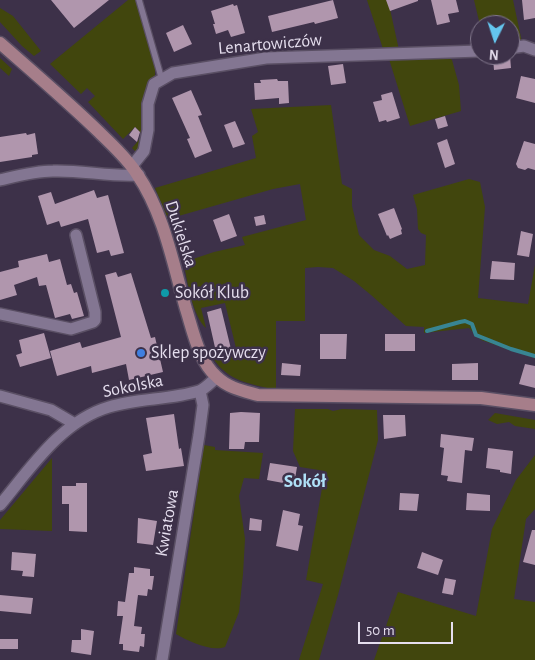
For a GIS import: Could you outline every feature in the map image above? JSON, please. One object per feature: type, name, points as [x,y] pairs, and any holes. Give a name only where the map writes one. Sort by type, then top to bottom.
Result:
[{"type":"main road","name":"Dukielska","points":[[0,43],[72,106],[135,171],[152,200],[164,233],[194,334],[206,364],[217,377],[234,388],[258,395],[481,398],[535,405]]},
{"type":"street","points":[[520,47],[535,50]]},
{"type":"street","name":"Lenartowiczów","points":[[162,80],[173,73],[266,58],[470,51]]},
{"type":"street","points":[[0,180],[26,174],[54,171],[119,176],[135,171],[144,151],[148,130],[148,104],[154,84],[162,80]]},
{"type":"street","points":[[0,314],[71,329],[93,322],[95,312],[76,235]]},
{"type":"street","name":"Sokolska","points":[[0,505],[53,443],[75,424],[93,413],[109,407],[200,391],[217,377]]},
{"type":"street","name":"Kwiatowa","points":[[162,660],[199,435],[203,405],[200,391]]},
{"type":"street","points":[[0,396],[52,410],[75,424]]},
{"type":"lane","points":[[138,0],[162,80]]},
{"type":"green space","points":[[128,0],[136,0],[155,67],[155,76],[147,105],[145,143],[143,150],[138,154],[132,148],[143,135],[135,127],[123,139],[88,102],[95,96],[87,88],[81,94],[50,64]]},
{"type":"green space","points":[[367,0],[388,0],[399,50],[384,52]]},
{"type":"green space","points":[[474,0],[513,0],[516,15],[478,15]]},
{"type":"green space","points":[[0,8],[13,16],[41,51],[34,56],[22,46],[0,22]]},
{"type":"green space","points":[[0,58],[12,69],[9,76],[0,68]]},
{"type":"green space","points":[[449,58],[452,60],[459,85],[461,111],[410,126],[389,59]]},
{"type":"green space","points":[[331,105],[342,184],[352,189],[352,206],[359,235],[374,250],[390,256],[407,269],[425,265],[426,235],[418,229],[417,209],[413,195],[469,179],[480,182],[485,207],[478,298],[528,304],[535,265],[535,358],[481,340],[469,328],[424,333],[424,327],[406,326],[354,281],[333,268],[318,267],[305,268],[305,321],[276,321],[276,390],[232,377],[219,366],[213,358],[237,352],[225,303],[201,308],[206,328],[201,323],[194,307],[184,264],[187,261],[214,252],[245,245],[242,237],[306,220],[300,184],[273,189],[168,219],[155,188],[256,158],[252,136],[258,132],[251,109]]},
{"type":"green space","points":[[295,409],[328,409],[333,411],[342,409],[377,410],[378,440],[338,595],[319,660],[299,660],[323,584],[306,580],[325,471],[300,467],[293,451]]},
{"type":"green space","points":[[495,413],[535,420],[535,429],[515,426],[509,422],[497,424],[488,420]]},
{"type":"green space","points":[[204,445],[215,447],[215,450],[263,453],[259,479],[244,478],[239,496],[245,539],[239,612],[225,647],[219,648],[200,645],[176,634]]},
{"type":"green space","points":[[535,455],[535,509],[526,519],[514,599],[535,602],[535,660],[374,660],[398,592],[476,616],[492,529],[516,480]]},
{"type":"green space","points":[[52,458],[52,531],[0,529],[0,520]]},
{"type":"building","points":[[51,0],[109,0],[74,28]]},
{"type":"building","points":[[333,0],[338,18],[272,32],[268,16]]},
{"type":"building","points":[[386,0],[418,0],[418,1],[390,11]]},
{"type":"building","points":[[431,0],[456,0],[459,12],[448,14],[450,22],[437,25]]},
{"type":"building","points":[[522,0],[535,0],[535,18],[524,20]]},
{"type":"building","points":[[233,4],[234,6],[237,5],[245,33],[231,37],[228,30],[216,34],[211,11]]},
{"type":"building","points":[[183,25],[192,44],[174,52],[166,33]]},
{"type":"building","points":[[343,64],[346,83],[331,85],[328,66]]},
{"type":"building","points":[[494,65],[511,65],[511,68],[494,70]]},
{"type":"building","points":[[521,76],[535,79],[535,103],[516,98]]},
{"type":"building","points":[[277,79],[278,81],[288,81],[289,103],[279,104],[279,98],[255,100],[254,83],[261,83],[260,80]]},
{"type":"building","points":[[191,90],[202,115],[198,116],[212,151],[195,158],[187,139],[190,138],[172,98]]},
{"type":"building","points":[[392,92],[400,118],[379,122],[373,102],[382,100],[381,95]]},
{"type":"building","points":[[445,116],[448,126],[438,129],[435,119]]},
{"type":"building","points":[[235,121],[245,144],[233,148],[224,125]]},
{"type":"building","points":[[135,127],[140,132],[137,142],[129,135]]},
{"type":"building","points":[[26,133],[27,135],[35,133],[38,154],[32,155],[32,157],[0,162],[0,137]]},
{"type":"building","points":[[447,139],[455,164],[445,168],[437,143]]},
{"type":"building","points":[[524,141],[535,144],[535,170],[518,168],[516,164]]},
{"type":"building","points":[[94,190],[97,198],[108,195],[124,253],[111,256],[109,250],[97,253],[88,219],[61,227],[59,221],[47,225],[38,196],[51,192],[55,204]]},
{"type":"building","points":[[394,208],[402,234],[390,239],[378,214]]},
{"type":"building","points":[[229,214],[237,236],[221,242],[213,220]]},
{"type":"building","points":[[264,215],[266,224],[256,226],[254,217]]},
{"type":"building","points":[[521,231],[533,234],[529,257],[517,255]]},
{"type":"building","points":[[47,254],[49,262],[60,259],[67,285],[71,284],[74,293],[77,292],[84,316],[72,319],[70,314],[55,318],[46,285],[39,286],[37,277],[14,285],[17,295],[0,300],[0,272],[19,267],[18,261]]},
{"type":"building","points":[[492,261],[515,263],[514,280],[490,279]]},
{"type":"building","points":[[116,272],[118,277],[131,273],[151,338],[155,337],[163,372],[129,380],[126,364],[92,373],[91,366],[57,376],[50,351],[80,342],[82,348],[121,337],[105,275]]},
{"type":"building","points":[[221,308],[231,349],[216,352],[207,312]]},
{"type":"building","points":[[44,333],[51,358],[20,367],[16,355],[22,353],[19,340]]},
{"type":"building","points":[[320,334],[347,334],[346,359],[320,359]]},
{"type":"building","points":[[385,334],[415,334],[415,351],[385,351]]},
{"type":"building","points":[[282,363],[301,365],[300,376],[281,375]]},
{"type":"building","points":[[478,363],[478,380],[452,380],[452,364]]},
{"type":"building","points":[[525,364],[535,366],[535,388],[519,384]]},
{"type":"building","points":[[230,413],[260,413],[259,442],[245,442],[244,449],[229,449]]},
{"type":"building","points":[[174,414],[179,449],[181,448],[184,466],[146,471],[143,455],[152,453],[146,418]]},
{"type":"building","points":[[383,415],[405,415],[406,436],[384,439]]},
{"type":"building","points":[[441,434],[474,438],[472,451],[465,450],[462,483],[447,481],[448,476],[441,475],[444,448],[440,447]]},
{"type":"building","points":[[488,448],[513,451],[511,474],[486,468]]},
{"type":"building","points":[[270,463],[297,467],[294,485],[267,480]]},
{"type":"building","points":[[76,483],[87,483],[87,532],[69,531],[69,504],[62,504],[62,486],[76,486]]},
{"type":"building","points":[[400,493],[419,494],[417,511],[399,510]]},
{"type":"building","points":[[467,493],[490,495],[490,511],[466,510]]},
{"type":"building","points":[[283,510],[300,514],[298,525],[303,526],[298,551],[276,546]]},
{"type":"building","points":[[138,518],[157,521],[153,545],[137,543]]},
{"type":"building","points":[[250,518],[262,520],[261,531],[249,530]]},
{"type":"building","points":[[532,530],[535,530],[535,565],[523,562]]},
{"type":"building","points":[[12,552],[36,554],[34,577],[22,576],[23,571],[11,570]]},
{"type":"building","points":[[422,552],[443,560],[438,575],[417,568]]},
{"type":"building","points":[[134,567],[150,569],[150,576],[154,576],[152,590],[148,589],[147,596],[138,595],[134,626],[142,627],[141,634],[145,634],[144,647],[140,646],[139,652],[123,650],[123,644],[119,644],[123,616],[117,616],[118,601],[125,602],[129,573],[134,573]]},
{"type":"building","points":[[445,578],[456,580],[453,595],[442,593]]},
{"type":"building","points":[[0,595],[33,598],[31,614],[0,611]]},
{"type":"building","points":[[81,629],[94,631],[91,655],[71,652],[72,640],[81,640]]},
{"type":"building","points":[[0,639],[18,639],[18,649],[0,649]]},
{"type":"waterway","points":[[427,331],[465,321],[472,324],[476,335],[535,356]]},
{"type":"place","name":"Sokół Klub","points":[[165,293]]},
{"type":"place","name":"Sklep spożywczy","points":[[141,353]]},
{"type":"district","name":"Sokół","points":[[305,481]]}]
